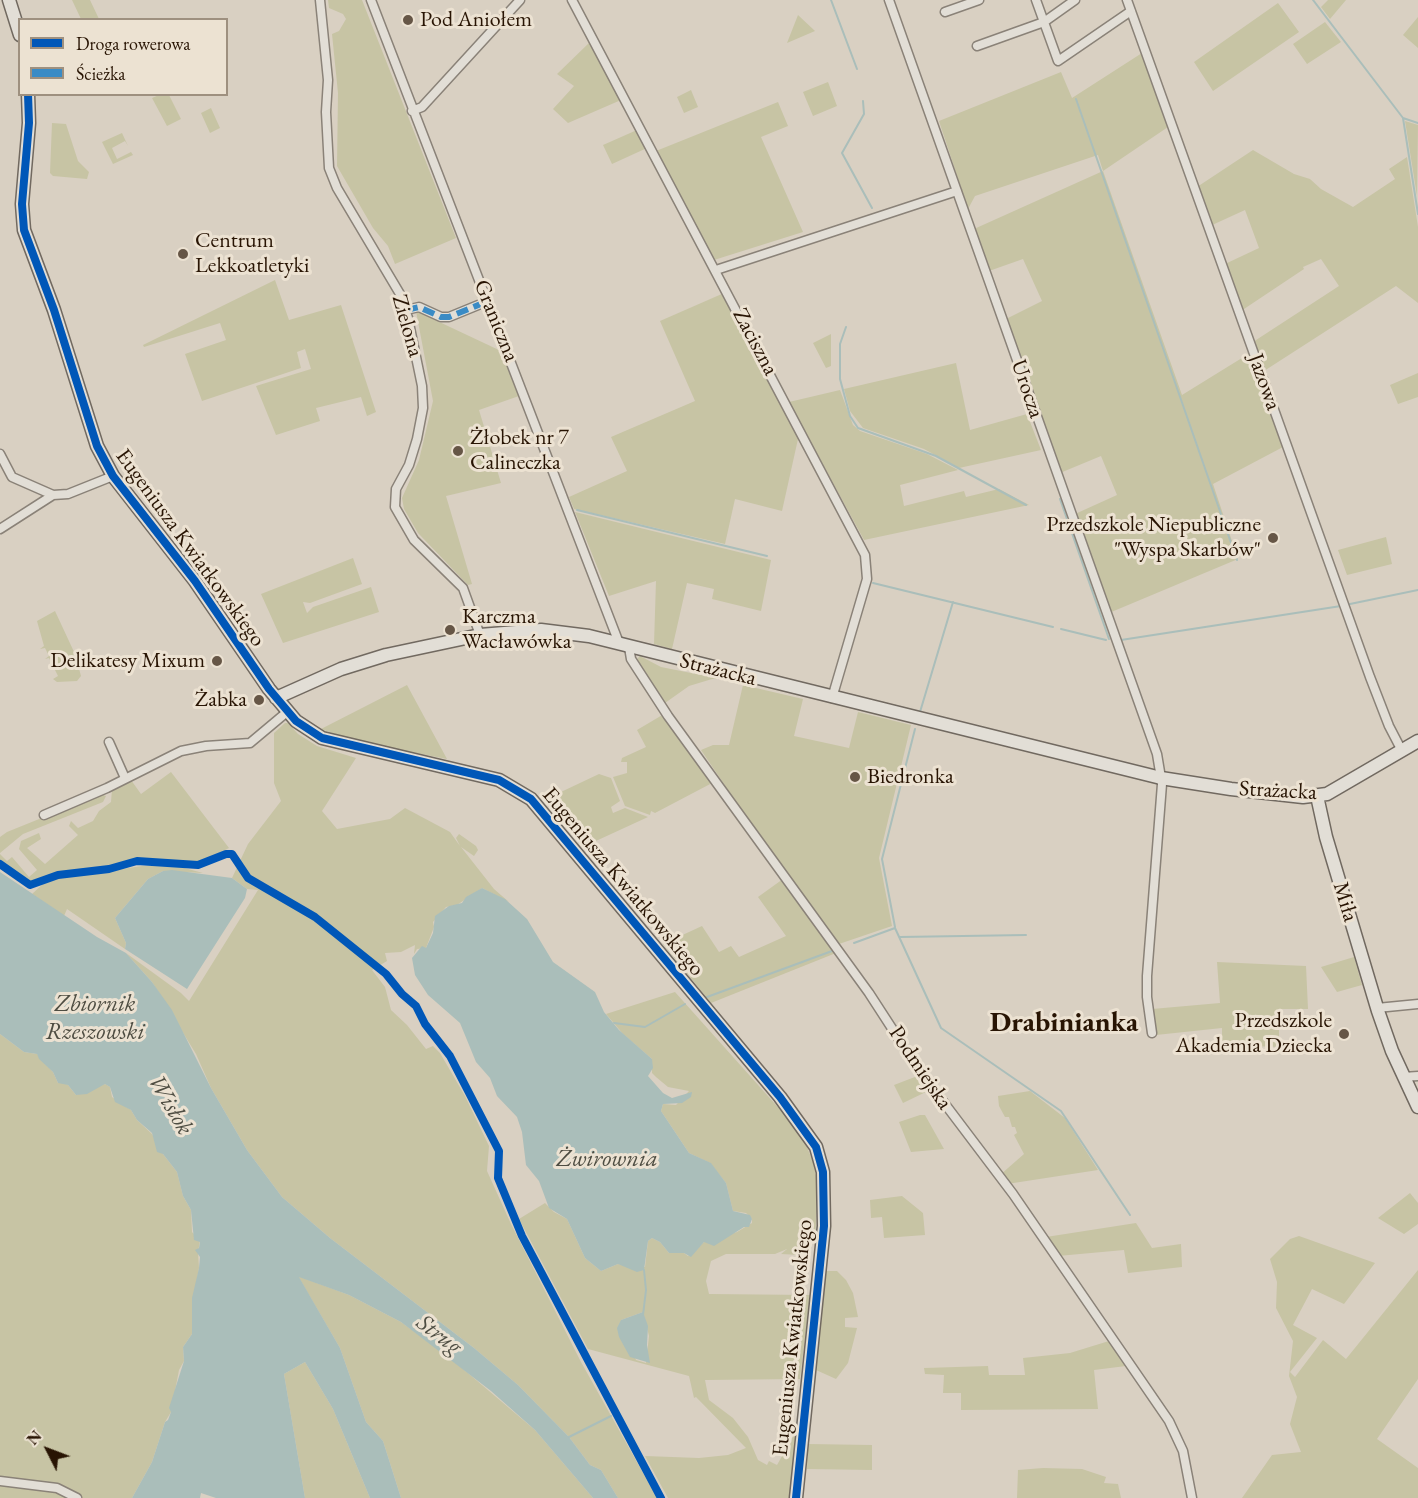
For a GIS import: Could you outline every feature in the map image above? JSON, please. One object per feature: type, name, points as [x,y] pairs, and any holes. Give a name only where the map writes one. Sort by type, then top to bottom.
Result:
[{"type":"street","points":[[9,0],[18,29]]},
{"type":"street","name":"Zielona","points":[[320,0],[328,80],[326,112],[329,168],[337,188],[390,274],[406,310],[422,386],[423,408],[413,456],[396,489],[395,507],[414,540],[467,593],[480,635]]},
{"type":"street","name":"Graniczna","points":[[371,0],[412,111],[624,645]]},
{"type":"street","points":[[412,111],[422,107],[520,0]]},
{"type":"street","name":"Zaciszna","points":[[572,0],[865,555],[867,579],[832,698]]},
{"type":"street","name":"Urocza","points":[[889,0],[1155,747],[1161,778]]},
{"type":"street","points":[[945,12],[979,0]]},
{"type":"street","points":[[1036,0],[1058,61],[1131,10]]},
{"type":"street","points":[[977,46],[1044,22],[1075,0]]},
{"type":"street","name":"Jazowa","points":[[1127,0],[1370,676],[1389,726],[1402,751]]},
{"type":"street","name":"Eugeniusza Kwiatkowskiego","points":[[28,96],[29,123],[22,204],[24,230],[60,329],[97,446],[113,476],[195,581],[276,698],[287,712],[309,730],[331,741],[499,780],[531,799],[809,1134],[823,1172],[824,1215],[796,1498]]},
{"type":"street","points":[[716,270],[957,191]]},
{"type":"street","points":[[406,310],[419,307],[441,317],[449,317],[488,301]]},
{"type":"street","points":[[0,454],[12,477],[53,495],[68,494],[113,476]]},
{"type":"street","points":[[0,529],[53,495]]},
{"type":"street","name":"Strażacka","points":[[276,698],[366,660],[480,635],[516,631],[557,631],[624,645],[1161,778],[1231,789],[1317,796],[1351,782],[1418,741]]},
{"type":"street","name":"Podmiejska","points":[[624,645],[668,716],[869,993],[930,1084],[1013,1194],[1169,1421],[1183,1451],[1192,1498]]},
{"type":"street","points":[[44,815],[190,748],[250,743],[287,712]]},
{"type":"street","points":[[109,742],[126,778]]},
{"type":"street","points":[[1152,1033],[1147,997],[1147,976],[1161,778]]},
{"type":"street","name":"Miła","points":[[1317,796],[1326,837],[1377,1008],[1403,1077],[1418,1107]]},
{"type":"street","points":[[1377,1008],[1418,1004]]},
{"type":"street","points":[[1403,1077],[1418,1077]]},
{"type":"street","points":[[0,1481],[57,1488],[77,1498]]},
{"type":"shaded area","points":[[72,0],[90,0],[99,18],[81,18]]},
{"type":"shaded area","points":[[328,0],[362,0],[456,238],[395,264],[388,246],[373,228],[337,166],[338,93],[332,34],[339,31],[346,19],[343,14],[329,8]]},
{"type":"shaded area","points":[[1328,0],[1346,0],[1330,19],[1321,7]]},
{"type":"shaded area","points":[[1278,3],[1299,32],[1213,91],[1194,62]]},
{"type":"shaded area","points":[[798,15],[815,31],[787,43]]},
{"type":"shaded area","points":[[1418,17],[1418,48],[1403,35]]},
{"type":"shaded area","points":[[1325,22],[1341,42],[1307,64],[1293,44]]},
{"type":"shaded area","points":[[589,43],[621,100],[568,123],[553,109],[574,86],[557,74]]},
{"type":"shaded area","points":[[1142,53],[1168,127],[1103,171],[1098,155],[975,196],[968,209],[939,121],[1061,72],[1072,98]]},
{"type":"shaded area","points":[[828,82],[837,106],[813,116],[803,92]]},
{"type":"shaded area","points":[[691,90],[698,107],[684,113],[677,97]]},
{"type":"shaded area","points":[[170,96],[181,119],[167,126],[152,98]]},
{"type":"shaded area","points":[[778,102],[788,126],[761,137],[803,232],[714,260],[656,151]]},
{"type":"shaded area","points":[[211,108],[220,128],[210,133],[201,113]]},
{"type":"shaded area","points":[[1405,121],[1418,125],[1417,196]]},
{"type":"shaded area","points":[[52,123],[66,124],[78,161],[89,172],[87,179],[53,176],[50,173]]},
{"type":"shaded area","points":[[637,130],[647,148],[612,164],[603,145]]},
{"type":"shaded area","points":[[122,133],[128,146],[125,141],[112,148],[117,159],[131,152],[133,155],[113,164],[102,142]]},
{"type":"shaded area","points":[[1253,150],[1294,174],[1310,179],[1321,189],[1353,207],[1395,179],[1389,169],[1407,157],[1418,227],[1418,303],[1396,286],[1264,371],[1253,342],[1339,286],[1321,259],[1303,267],[1304,269],[1241,311],[1225,264],[1259,248],[1245,210],[1210,226],[1197,187]]},
{"type":"shaded area","points":[[1103,171],[1182,395],[1250,353],[1283,447],[1213,484],[1238,559],[1109,613],[1075,514],[1117,495],[1101,456],[1060,473],[1006,319],[1042,301],[1023,259],[989,271],[974,229]]},
{"type":"shaded area","points":[[275,280],[289,320],[341,305],[376,412],[367,416],[361,397],[316,408],[320,421],[276,435],[256,386],[311,369],[305,349],[297,352],[301,368],[202,401],[185,354],[226,340],[220,323],[144,347],[143,345]]},
{"type":"shaded area","points":[[724,293],[802,438],[798,439],[782,511],[735,499],[725,544],[574,509],[569,497],[627,471],[611,437],[695,401],[660,321]]},
{"type":"shaded area","points":[[416,311],[501,351],[519,396],[479,410],[501,483],[446,496],[472,584],[468,585],[418,533],[404,509],[402,498],[419,460],[433,401]]},
{"type":"shaded area","points":[[831,334],[831,366],[826,368],[813,343]]},
{"type":"shaded area","points":[[956,363],[970,430],[1027,414],[1041,450],[959,468],[924,449],[863,428],[850,411],[844,389]]},
{"type":"shaded area","points":[[1418,373],[1418,397],[1398,404],[1390,385]]},
{"type":"shaded area","points":[[840,390],[853,425],[860,431],[927,454],[958,470],[900,485],[904,506],[964,491],[966,497],[999,489],[1029,505],[864,540],[789,402]]},
{"type":"shaded area","points":[[575,512],[771,560],[761,611],[712,599],[714,589],[687,583],[672,649],[654,644],[656,581],[609,596]]},
{"type":"shaded area","points":[[1386,537],[1392,564],[1347,575],[1338,550]]},
{"type":"shaded area","points":[[353,558],[362,584],[310,603],[303,602],[307,613],[313,607],[371,587],[379,612],[283,643],[261,594]]},
{"type":"shaded area","points":[[55,611],[75,654],[81,676],[77,681],[57,682],[53,679],[58,676],[54,668],[49,669],[53,666],[49,658],[45,659],[49,656],[45,648],[40,649],[44,646],[37,621]]},
{"type":"shaded area","points":[[640,656],[661,667],[721,679],[712,679],[689,686],[665,703],[637,659]]},
{"type":"shaded area","points":[[407,685],[447,759],[355,741],[321,729]]},
{"type":"shaded area","points":[[743,685],[803,699],[794,736],[849,748],[858,712],[911,725],[879,858],[892,926],[836,945],[722,786],[726,787],[701,750],[713,745],[729,745]]},
{"type":"shaded area","points":[[664,714],[714,782],[655,813],[651,811],[650,815],[625,806],[613,777],[627,773],[627,762],[621,762],[622,758],[646,747],[637,730]]},
{"type":"shaded area","points":[[285,723],[317,746],[356,758],[322,811],[337,829],[390,819],[405,808],[450,832],[460,846],[456,838],[459,834],[476,846],[478,850],[474,856],[461,847],[494,889],[509,902],[482,888],[457,905],[446,907],[433,922],[434,927],[426,948],[417,949],[414,954],[415,945],[401,952],[385,953],[387,961],[372,970],[385,987],[391,1010],[407,1025],[426,1049],[433,1046],[440,1053],[465,1096],[489,1146],[487,1171],[511,1224],[581,1362],[657,1498],[618,1498],[601,1470],[590,1465],[569,1437],[518,1385],[474,1348],[330,1238],[282,1197],[247,1150],[211,1088],[196,1054],[152,982],[126,953],[189,1001],[258,890],[247,889],[232,878],[248,844],[281,801],[274,783],[274,733]]},
{"type":"shaded area","points":[[171,772],[229,848],[199,863],[141,859],[109,867],[61,872],[31,883],[0,862],[0,854],[7,861],[12,857],[29,877],[37,870],[19,849],[21,841],[39,833],[41,839],[27,848],[45,864],[78,835],[69,826],[71,821],[78,828],[93,821],[99,811],[111,802],[112,789],[131,780],[141,794]]},
{"type":"shaded area","points":[[599,774],[611,778],[620,801],[611,807],[613,813],[625,808],[648,817],[585,846],[561,816],[544,800]]},
{"type":"shaded area","points":[[101,794],[106,796],[103,802],[23,834],[0,853],[0,837],[7,832]]},
{"type":"shaded area","points":[[142,866],[177,866],[203,873],[163,871],[148,879],[115,918],[126,943],[125,949],[67,909],[64,916],[32,894],[44,883],[54,879]]},
{"type":"shaded area","points":[[783,879],[836,953],[711,1003],[663,944],[702,926],[719,952],[731,946],[739,957],[786,936],[758,897]]},
{"type":"shaded area","points":[[1354,957],[1362,985],[1337,992],[1321,967]]},
{"type":"shaded area","points":[[1217,962],[1306,966],[1308,1009],[1279,1009],[1279,1047],[1222,1045],[1222,1028],[1156,1035],[1152,1009],[1220,1003]]},
{"type":"shaded area","points":[[675,992],[784,1114],[807,1147],[813,1162],[818,1185],[815,1240],[800,1243],[800,1255],[781,1254],[787,1249],[775,1254],[726,1254],[711,1261],[706,1281],[709,1294],[810,1295],[800,1379],[705,1380],[709,1400],[733,1418],[748,1437],[758,1460],[767,1465],[769,1461],[777,1465],[794,1435],[797,1437],[789,1498],[668,1498],[645,1456],[699,1458],[728,1455],[746,1448],[696,1397],[694,1398],[689,1376],[588,1349],[519,1219],[545,1203],[554,1212],[567,1219],[585,1258],[601,1271],[618,1264],[645,1267],[648,1241],[652,1238],[660,1242],[669,1253],[684,1253],[688,1256],[704,1242],[737,1232],[752,1223],[752,1219],[746,1213],[733,1211],[726,1183],[710,1163],[689,1153],[661,1111],[663,1104],[676,1105],[689,1091],[668,1087],[656,1077],[652,1073],[652,1059],[623,1034],[606,1014]],"holes":[[[643,1312],[649,1336],[646,1363],[636,1360],[621,1320]]]},
{"type":"shaded area","points":[[0,1034],[24,1052],[37,1054],[53,1072],[58,1083],[68,1085],[76,1095],[105,1084],[110,1087],[112,1097],[131,1110],[137,1120],[152,1134],[163,1154],[177,1172],[183,1196],[191,1210],[192,1232],[200,1241],[199,1268],[192,1309],[192,1334],[183,1347],[184,1361],[179,1370],[171,1412],[165,1422],[152,1462],[132,1498],[0,1498]]},
{"type":"shaded area","points":[[920,1075],[930,1090],[903,1103],[894,1085]]},
{"type":"shaded area","points":[[1030,1091],[1065,1118],[1098,1170],[1007,1184],[1000,1175],[1024,1154],[1014,1135],[1017,1133],[1015,1127],[1012,1127],[1009,1117],[1005,1117],[999,1106],[998,1096]]},
{"type":"shaded area","points":[[925,1115],[944,1149],[911,1152],[899,1122]]},
{"type":"shaded area","points":[[1410,1193],[1418,1203],[1418,1224],[1404,1234],[1378,1218]]},
{"type":"shaded area","points":[[902,1196],[923,1213],[925,1235],[884,1238],[882,1217],[871,1218],[870,1200]]},
{"type":"shaded area","points":[[1136,1223],[1152,1248],[1181,1244],[1182,1267],[1128,1273],[1124,1250],[1058,1256],[1046,1237]]},
{"type":"shaded area","points":[[1299,1236],[1375,1263],[1344,1304],[1312,1289],[1293,1325],[1317,1338],[1290,1372],[1295,1377],[1323,1340],[1346,1359],[1418,1270],[1418,1379],[1377,1439],[1418,1468],[1418,1498],[1242,1498],[1272,1455],[1301,1452],[1290,1424],[1297,1397],[1289,1376],[1293,1341],[1276,1308],[1277,1282],[1270,1259],[1290,1239]]},
{"type":"shaded area","points":[[825,1271],[837,1271],[846,1280],[853,1293],[858,1317],[845,1318],[845,1327],[857,1328],[848,1363],[836,1379],[816,1370]]},
{"type":"shaded area","points":[[298,1276],[349,1295],[401,1322],[449,1357],[535,1430],[593,1498],[401,1498],[383,1441],[366,1422],[340,1348]]},
{"type":"shaded area","points":[[1109,1341],[1126,1366],[1094,1370],[1098,1409],[961,1410],[961,1393],[943,1393],[944,1375],[925,1374],[924,1368],[988,1366],[989,1375],[1025,1375],[1023,1358],[1070,1353]]},
{"type":"shaded area","points":[[305,1362],[333,1409],[370,1498],[305,1498],[284,1374]]},
{"type":"shaded area","points":[[808,1444],[872,1445],[872,1470],[807,1469]]},
{"type":"shaded area","points":[[1082,1469],[1106,1477],[1104,1483],[1118,1484],[1121,1498],[1017,1498],[1018,1470]]},
{"type":"water","points":[[172,870],[232,878],[247,889],[245,898],[187,989],[125,949],[126,943],[115,918],[148,879],[163,871]]},
{"type":"water","name":"Zbiornik Rzeszowski","points":[[0,872],[97,937],[126,953],[152,982],[172,1010],[211,1088],[247,1150],[282,1197],[330,1238],[474,1348],[518,1385],[569,1437],[590,1465],[601,1470],[618,1498],[593,1498],[535,1430],[491,1391],[401,1322],[349,1295],[299,1277],[340,1348],[366,1422],[383,1441],[401,1498],[370,1498],[333,1409],[305,1362],[284,1374],[305,1498],[216,1498],[201,1493],[200,1498],[132,1498],[152,1462],[165,1422],[171,1412],[169,1408],[184,1361],[183,1347],[192,1334],[192,1298],[200,1257],[195,1250],[199,1248],[200,1242],[194,1240],[191,1210],[183,1196],[177,1172],[163,1154],[157,1152],[152,1133],[137,1120],[131,1110],[115,1102],[110,1087],[105,1084],[87,1094],[76,1095],[68,1085],[58,1083],[53,1072],[39,1059],[37,1054],[24,1052],[0,1034]]},
{"type":"water","name":"Żwirownia","points":[[482,888],[505,899],[527,919],[553,962],[595,992],[604,1012],[619,1030],[652,1059],[653,1068],[648,1076],[663,1093],[672,1098],[692,1092],[691,1097],[682,1103],[663,1104],[661,1111],[689,1153],[711,1163],[726,1183],[733,1211],[750,1215],[752,1219],[749,1227],[744,1227],[714,1246],[704,1242],[691,1257],[684,1253],[669,1253],[660,1242],[652,1238],[648,1241],[644,1270],[637,1272],[618,1264],[601,1271],[585,1258],[567,1219],[549,1208],[539,1181],[526,1165],[522,1132],[517,1117],[497,1096],[490,1078],[476,1062],[460,1023],[428,995],[415,975],[412,958],[422,946],[426,948],[433,933],[435,916],[449,906],[462,903],[466,897]]},
{"type":"water","points":[[643,1312],[648,1326],[647,1345],[650,1363],[630,1357],[619,1337],[617,1328],[621,1320]]},
{"type":"waterway","points":[[831,0],[857,69]]},
{"type":"waterway","points":[[1313,0],[1403,118],[1418,123]]},
{"type":"waterway","points":[[1076,99],[1237,560]]},
{"type":"waterway","points":[[863,101],[864,114],[842,153],[872,208]]},
{"type":"waterway","points":[[1403,118],[1418,214]]},
{"type":"waterway","points":[[846,327],[840,344],[840,379],[850,416],[858,428],[936,456],[1026,505]]},
{"type":"waterway","points":[[1060,499],[1109,639]]},
{"type":"waterway","points":[[577,510],[767,556]]},
{"type":"waterway","points":[[873,583],[1053,627]]},
{"type":"waterway","points":[[1350,604],[1418,590]]},
{"type":"waterway","points":[[920,712],[953,602]]},
{"type":"waterway","points":[[1121,640],[1341,606]]},
{"type":"waterway","points":[[1061,629],[1106,640]]},
{"type":"waterway","points":[[895,927],[882,859],[915,729]]},
{"type":"waterway","points":[[854,943],[895,928],[941,1028],[1061,1111],[1130,1215]]},
{"type":"waterway","points":[[900,937],[1026,935]]},
{"type":"waterway","points":[[707,997],[832,951]]},
{"type":"waterway","points":[[614,1023],[645,1027],[685,1004]]},
{"type":"waterway","points":[[643,1315],[646,1290],[644,1270]]},
{"type":"waterway","points":[[569,1437],[611,1416]]},
{"type":"marked path","points":[[406,310],[419,307],[441,317],[449,317],[488,301]]},
{"type":"cycle path","points":[[28,96],[29,123],[22,204],[24,230],[54,310],[97,446],[113,476],[195,581],[269,689],[296,721],[322,738],[499,780],[531,799],[780,1097],[816,1147],[823,1172],[824,1226],[796,1498]]},
{"type":"cycle path","points":[[0,864],[30,885],[58,875],[109,869],[137,861],[198,865],[226,854],[232,854],[248,878],[315,917],[386,974],[402,994],[416,1006],[425,1024],[450,1056],[499,1151],[498,1178],[522,1236],[661,1498]]},
{"type":"place","name":"Pod Aniołem","points":[[408,20]]},
{"type":"place","name":"Centrum Lekkoatletyki","points":[[183,254]]},
{"type":"place","name":"Żłobek nr 7 Calineczka","points":[[458,451]]},
{"type":"place","name":"Przedszkole Niepubliczne \"Wyspa Skarbów\"","points":[[1273,538]]},
{"type":"place","name":"Karczma Wacławówka","points":[[450,630]]},
{"type":"place","name":"Delikatesy Mixum","points":[[217,661]]},
{"type":"place","name":"Żabka","points":[[259,700]]},
{"type":"place","name":"Biedronka","points":[[855,777]]},
{"type":"place","name":"Przedszkole Akademia Dziecka","points":[[1344,1034]]},
{"type":"district","name":"Drabinianka","points":[[1064,1023]]},
{"type":"water label","name":"Wisłok","points":[[170,1105]]},
{"type":"water label","name":"Strug","points":[[439,1335]]}]
